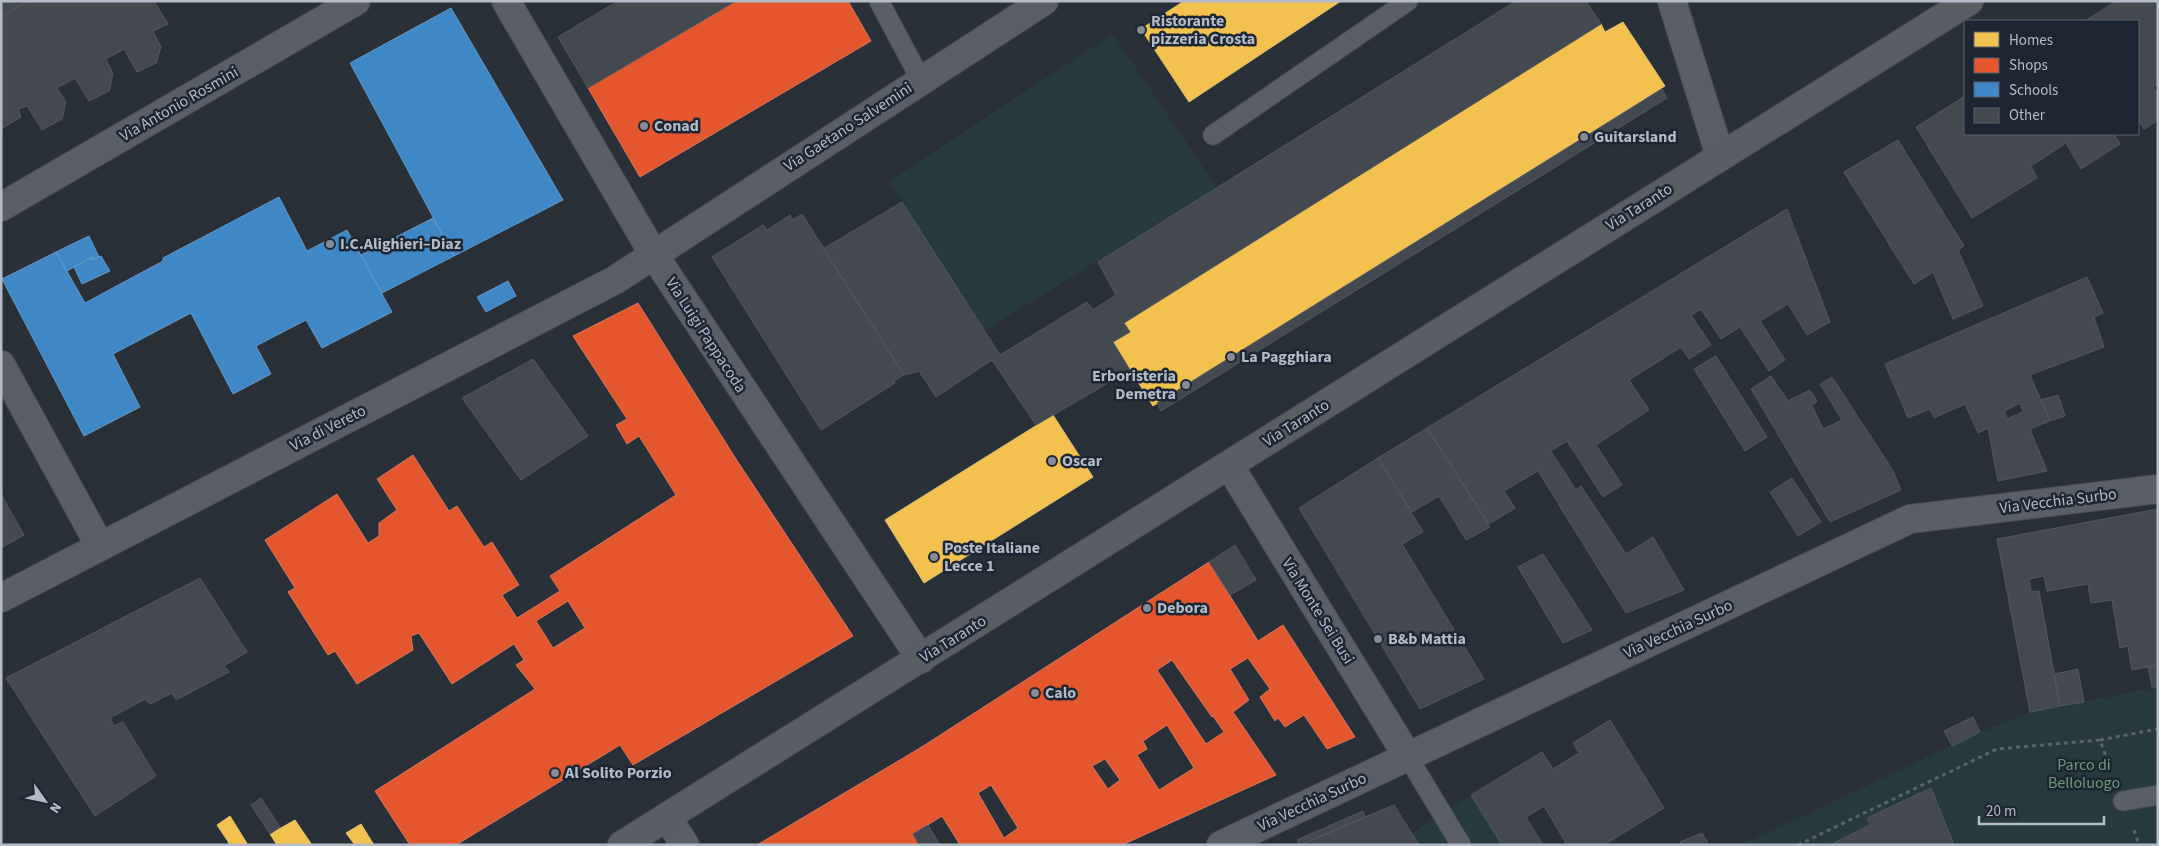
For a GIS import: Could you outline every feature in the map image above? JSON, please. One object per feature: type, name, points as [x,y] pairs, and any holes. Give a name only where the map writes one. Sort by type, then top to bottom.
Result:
[{"type":"main road","name":"Via Taranto","points":[[622,845],[1970,1]]},
{"type":"street","name":"Via Antonio Rosmini","points":[[1,207],[356,1]]},
{"type":"street","name":"Via Gaetano Salvemini","points":[[654,255],[1044,1]]},
{"type":"street","points":[[1672,1],[1720,156]]},
{"type":"street","name":"Via Luigi Pappacoda","points":[[510,2],[654,255],[921,659]]},
{"type":"street","name":"Via di Vereto","points":[[1,598],[615,280],[654,255]]},
{"type":"street","points":[[1,365],[100,546]]},
{"type":"street","name":"Via Monte Sei Busi","points":[[1229,465],[1408,757]]},
{"type":"street","name":"Via Vecchia Surbo","points":[[1221,845],[1910,519],[2158,489]]},
{"type":"street","points":[[667,816],[685,845]]},
{"type":"lane","points":[[879,1],[921,80]]},
{"type":"lane","points":[[1213,135],[1408,1]]},
{"type":"lane","points":[[1408,757],[1461,845]]},
{"type":"lane","points":[[2123,801],[2158,795]]},
{"type":"path","points":[[1798,845],[1996,749],[2100,740],[2158,729]]},
{"type":"path","points":[[2100,740],[2139,845]]},
{"type":"green space","points":[[1113,34],[1217,188],[984,331],[889,181]]},
{"type":"green space","name":"Parco di Belloluogo","points":[[2158,687],[2158,845],[1741,845],[1980,732],[2030,712]]},
{"type":"green space","points":[[1471,795],[1502,845],[1419,845],[1412,833]]},
{"type":"building: Homes","points":[[1184,1],[1341,1],[1189,102],[1141,29]]},
{"type":"building: Homes","points":[[1623,22],[1665,86],[1153,406],[1113,342],[1130,332],[1124,323],[1601,24],[1605,32]]},
{"type":"building: Homes","points":[[1053,415],[1093,477],[924,583],[885,520]]},
{"type":"building: Homes","points":[[230,816],[248,845],[227,845],[229,843],[217,825]]},
{"type":"building: Homes","points":[[295,820],[312,845],[277,845],[270,834]]},
{"type":"building: Homes","points":[[361,824],[374,845],[355,845],[346,833]]},
{"type":"building: Shops","points":[[736,1],[848,1],[871,41],[640,177],[588,88]]},
{"type":"building: Shops","points":[[638,303],[736,459],[853,636],[633,765],[620,745],[456,845],[410,845],[375,791],[535,689],[516,665],[524,660],[514,644],[452,684],[419,633],[411,636],[413,650],[357,684],[335,651],[328,655],[288,592],[295,588],[265,540],[337,494],[368,543],[379,536],[379,523],[397,510],[377,479],[413,455],[449,511],[457,506],[484,547],[492,542],[519,585],[502,595],[517,618],[560,591],[550,576],[676,495],[639,436],[627,444],[616,425],[627,419],[573,336]],"holes":[[[568,601],[585,628],[553,648],[536,621]]]},
{"type":"building: Shops","points":[[1209,562],[1258,641],[1283,625],[1355,737],[1327,749],[1304,715],[1285,727],[1278,718],[1275,721],[1260,697],[1270,689],[1248,658],[1230,669],[1249,700],[1233,712],[1276,775],[1122,845],[960,845],[942,816],[913,834],[919,845],[757,845],[920,748]],"holes":[[[1172,660],[1224,732],[1206,744],[1157,670]],[[1167,725],[1194,768],[1159,790],[1137,755],[1147,749],[1143,741]],[[1105,759],[1120,780],[1108,789],[1092,766]],[[991,785],[1018,828],[1004,838],[978,793]]]},
{"type":"building: Schools","points":[[451,8],[563,200],[454,256],[350,63]]},
{"type":"building: Schools","points":[[279,197],[307,251],[347,230],[392,312],[322,348],[306,320],[256,346],[271,374],[233,394],[191,313],[113,354],[140,407],[84,436],[2,279],[56,252],[85,303],[163,261],[163,258]]},
{"type":"building: Schools","points":[[433,218],[454,256],[382,293],[361,255]]},
{"type":"building: Schools","points":[[89,236],[99,257],[92,260],[92,257],[67,271],[56,252]]},
{"type":"building: Schools","points":[[101,256],[110,271],[82,284],[74,267],[92,257],[92,260]]},
{"type":"building: Schools","points":[[508,281],[516,296],[486,312],[477,297]]},
{"type":"building: Other","points":[[1,1],[24,1],[25,3],[1,17]]},
{"type":"building: Other","points":[[27,1],[154,1],[168,24],[153,31],[161,47],[156,63],[137,72],[124,49],[106,59],[113,74],[109,91],[89,101],[75,78],[57,88],[66,102],[62,119],[42,130],[27,106],[18,109],[21,117],[1,129],[1,17]]},
{"type":"building: Other","points":[[618,1],[736,1],[588,88],[558,37]]},
{"type":"building: Other","points":[[1516,1],[1586,1],[1601,24],[1124,323],[1130,332],[1113,342],[1130,370],[1036,425],[992,360],[936,397],[919,371],[904,375],[823,249],[902,202],[1000,355],[1087,302],[1093,310],[1116,295],[1098,262]]},
{"type":"building: Other","points":[[2116,1],[2158,1],[2158,84],[2153,87],[2158,95],[2158,120],[2144,129],[2139,122],[2139,20],[2087,20]]},
{"type":"building: Other","points":[[1662,89],[1667,98],[1161,411],[1157,403]]},
{"type":"building: Other","points":[[1964,97],[1964,135],[2115,135],[2120,144],[2081,169],[2066,143],[2031,166],[2037,178],[1972,218],[1916,127]]},
{"type":"building: Other","points":[[1898,140],[1964,246],[1958,250],[1983,306],[1953,319],[1933,272],[1914,284],[1844,172]]},
{"type":"building: Other","points":[[1787,209],[1830,322],[1807,335],[1788,304],[1760,321],[1785,360],[1769,371],[1740,327],[1721,339],[1701,309],[1691,315],[1711,345],[1689,359],[1681,347],[1629,380],[1649,410],[1596,445],[1622,485],[1603,497],[1567,441],[1551,451],[1576,490],[1581,486],[1626,554],[1653,537],[1684,590],[1626,613],[1538,471],[1504,491],[1515,508],[1489,524],[1427,428]]},
{"type":"building: Other","points":[[802,214],[904,375],[894,381],[895,383],[821,430],[712,257],[763,225],[767,230],[790,215],[793,220]]},
{"type":"building: Other","points":[[2087,277],[2103,313],[2094,317],[2104,347],[2030,375],[2050,421],[2030,429],[2047,471],[1998,481],[1988,428],[1978,433],[1965,404],[1934,418],[1930,409],[1908,418],[1885,364]],"holes":[[[2020,403],[2023,412],[2007,419],[2004,411]]]},
{"type":"building: Other","points":[[1716,356],[1767,437],[1745,451],[1694,369]]},
{"type":"building: Other","points":[[533,359],[588,436],[521,480],[462,398]]},
{"type":"building: Other","points":[[1771,376],[1788,401],[1810,390],[1817,401],[1812,406],[1823,429],[1842,420],[1820,384],[1832,377],[1892,469],[1901,490],[1830,522],[1751,389]]},
{"type":"building: Other","points":[[2058,395],[2065,416],[2050,421],[2041,400]]},
{"type":"building: Other","points":[[1427,428],[1490,527],[1466,540],[1439,496],[1412,512],[1378,458]]},
{"type":"building: Other","points":[[1378,458],[1423,532],[1402,544],[1484,679],[1420,709],[1299,508]]},
{"type":"building: Other","points":[[1792,478],[1821,522],[1798,536],[1770,492]]},
{"type":"building: Other","points":[[1,494],[24,535],[1,548]]},
{"type":"building: Other","points":[[2158,509],[2158,665],[2132,670],[2128,646],[2120,648],[2112,600],[2091,603],[2088,584],[2047,591],[2044,576],[2029,579],[2031,592],[2039,591],[2060,706],[2030,712],[1997,539]]},
{"type":"building: Other","points":[[1235,545],[1256,580],[1230,595],[1209,562]]},
{"type":"building: Other","points":[[1543,554],[1592,630],[1563,643],[1518,567]]},
{"type":"building: Other","points":[[200,578],[247,652],[224,666],[229,672],[176,700],[172,693],[150,704],[145,699],[110,718],[114,726],[123,722],[156,776],[95,816],[6,678]]},
{"type":"building: Other","points":[[2158,665],[2158,687],[2152,687],[2148,666]]},
{"type":"building: Other","points":[[2078,669],[2084,702],[2060,706],[2054,674]]},
{"type":"building: Other","points":[[1973,717],[1980,732],[1952,746],[1944,731]]},
{"type":"building: Other","points":[[1610,720],[1664,808],[1604,845],[1567,845],[1544,806],[1526,817],[1543,845],[1502,845],[1471,795],[1542,752],[1553,769],[1579,753],[1573,743]]},
{"type":"building: Other","points":[[1931,788],[1954,845],[1830,845],[1870,825],[1867,818]]},
{"type":"building: Other","points":[[261,798],[280,827],[270,834],[251,805]]},
{"type":"building: Other","points":[[1394,805],[1419,845],[1301,845],[1365,817]]},
{"type":"building: Other","points":[[1363,811],[1365,817],[1299,845],[1297,840]]},
{"type":"building: Other","points":[[928,825],[940,845],[919,845],[913,834]]},
{"type":"building: Other","points":[[1702,833],[1709,845],[1681,845],[1680,842]]},
{"type":"place","name":"Ristorante pizzeria Crosta","points":[[1141,30]]},
{"type":"place","name":"Conad","points":[[644,126]]},
{"type":"place","name":"Guitarsland","points":[[1584,137]]},
{"type":"place","name":"I.C.Alighieri–Diaz","points":[[330,244]]},
{"type":"place","name":"La Pagghiara","points":[[1231,357]]},
{"type":"place","name":"Erboristeria Demetra","points":[[1186,385]]},
{"type":"place","name":"Oscar","points":[[1052,461]]},
{"type":"place","name":"Poste Italiane Lecce 1","points":[[934,557]]},
{"type":"place","name":"Debora","points":[[1147,608]]},
{"type":"place","name":"B&b Mattia","points":[[1378,639]]},
{"type":"place","name":"Calo","points":[[1035,693]]},
{"type":"place","name":"Al Solito Porzio","points":[[555,773]]}]
